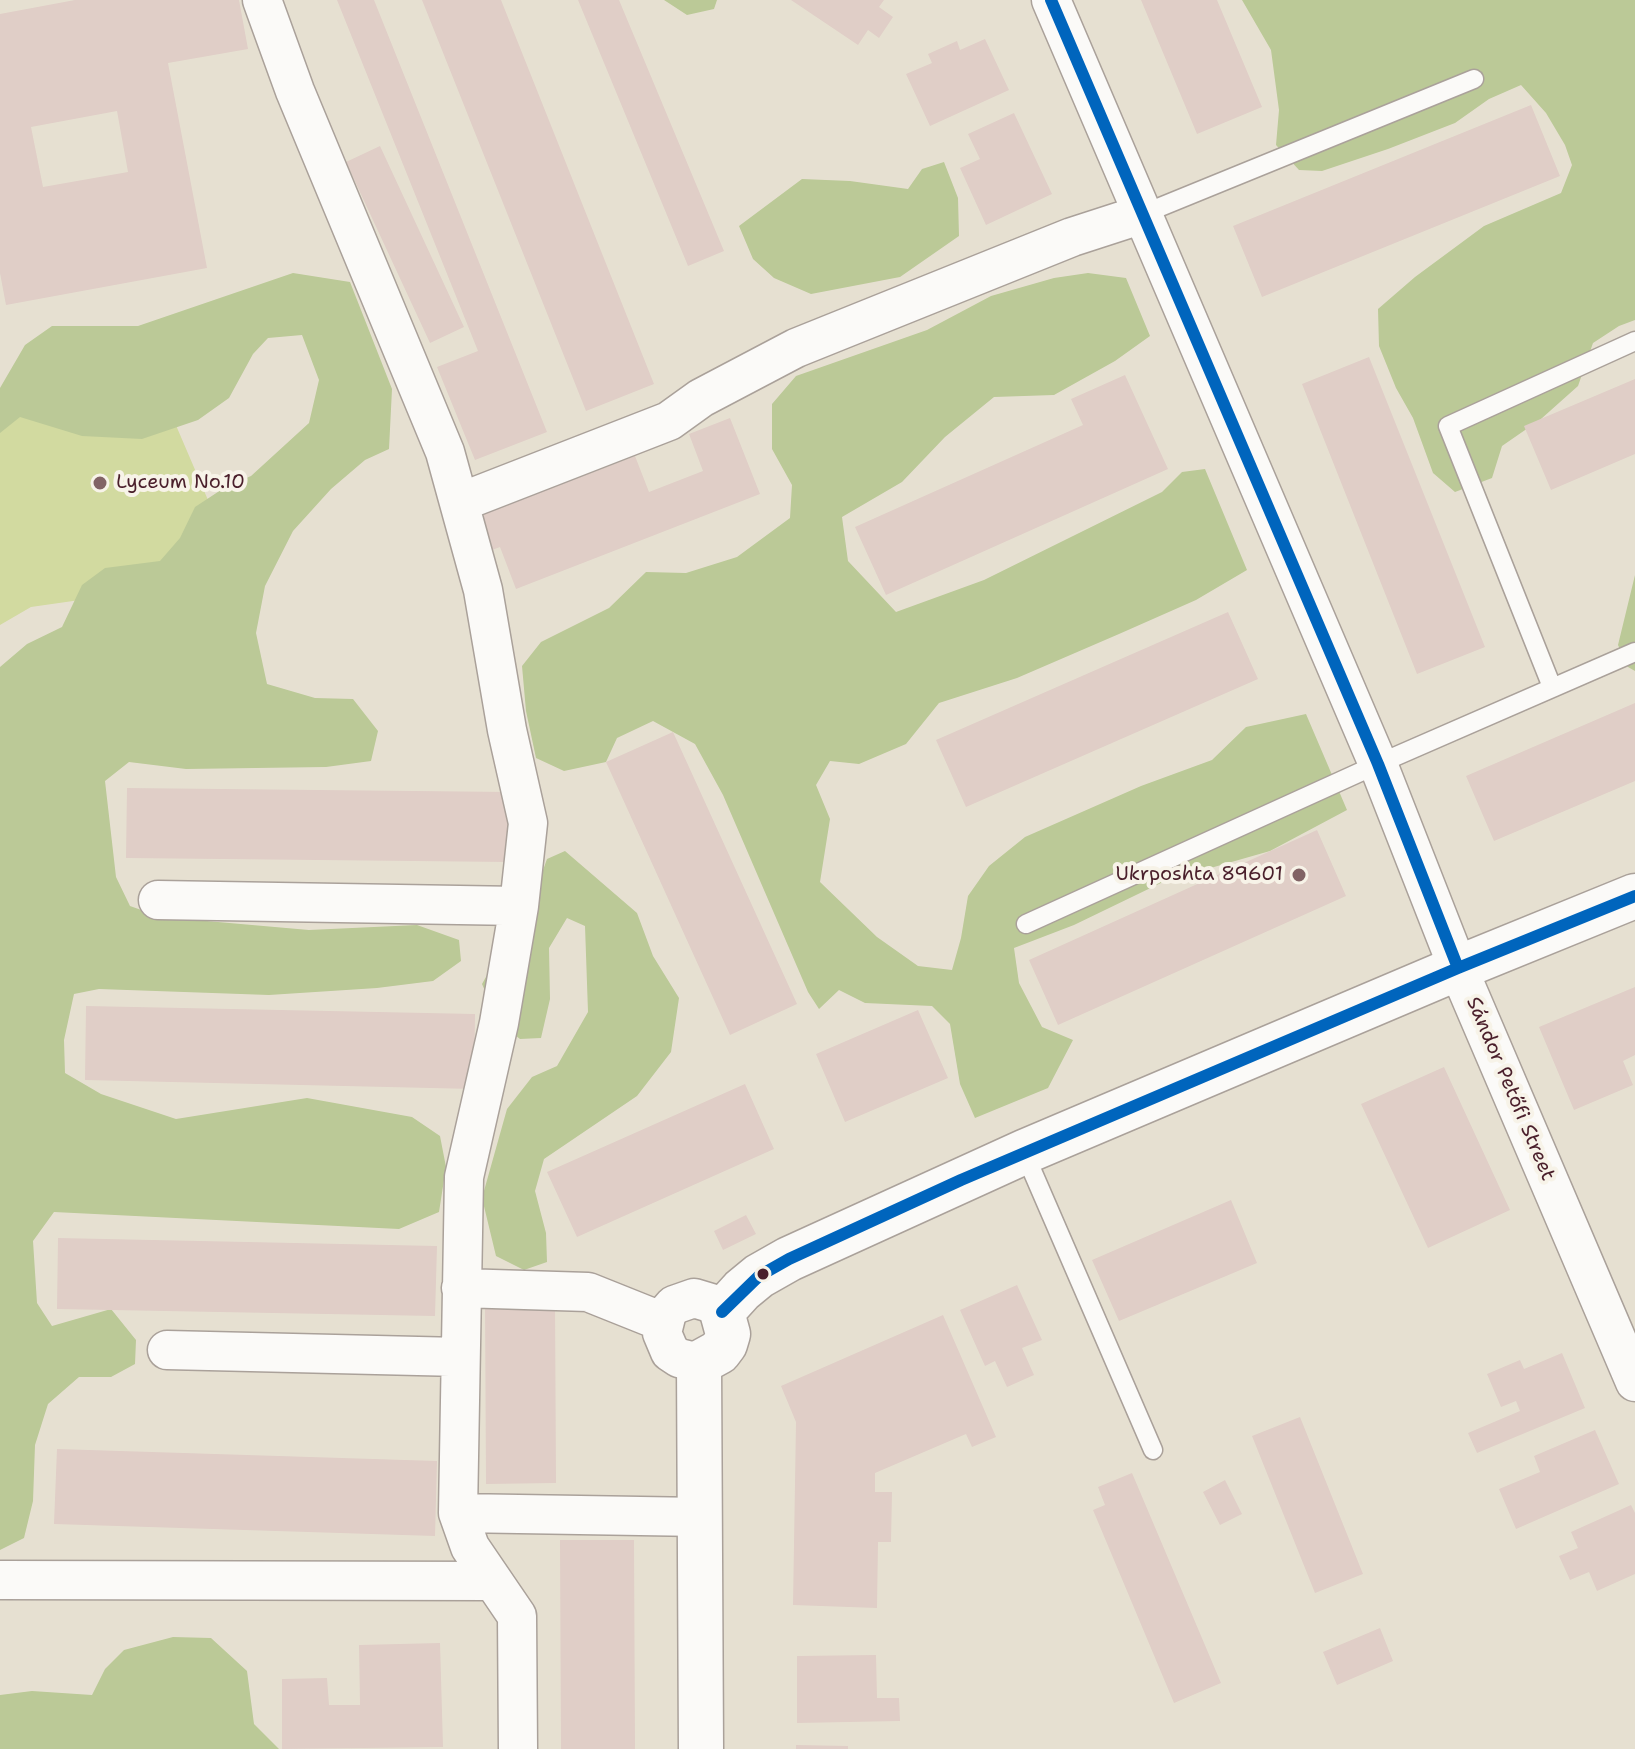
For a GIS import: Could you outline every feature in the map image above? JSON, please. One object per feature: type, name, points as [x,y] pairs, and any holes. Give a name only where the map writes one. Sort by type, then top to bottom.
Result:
[{"type":"street","points":[[262,0],[295,91],[445,452],[483,590],[507,730],[528,823],[519,906],[499,1023],[464,1177],[458,1513],[470,1547],[517,1616],[518,1749]]},
{"type":"street","name":"Sándor Petőfi Street","points":[[1051,0],[1378,764],[1458,968],[1635,1382]]},
{"type":"street","points":[[461,502],[669,421],[701,398],[796,348],[1072,237],[1143,214]]},
{"type":"street","points":[[722,1312],[759,1276],[789,1259],[1024,1152],[1635,896]]},
{"type":"street","points":[[158,900],[519,906]]},
{"type":"street","points":[[461,1288],[588,1292],[663,1322]]},
{"type":"street","points":[[694,1298],[714,1304],[722,1312],[728,1334],[719,1352],[699,1363],[679,1358],[670,1352],[662,1333],[663,1322],[674,1305],[694,1298]]},
{"type":"street","points":[[167,1350],[460,1357]]},
{"type":"street","points":[[699,1363],[701,1749]]},
{"type":"street","points":[[458,1513],[701,1517]]},
{"type":"street","points":[[0,1580],[492,1581]]},
{"type":"lane","points":[[1143,214],[1474,79]]},
{"type":"lane","points":[[1552,687],[1448,426],[1635,341]]},
{"type":"lane","points":[[1026,924],[1378,764],[1635,652]]},
{"type":"lane","points":[[1024,1152],[1153,1450]]},
{"type":"green space","points":[[664,0],[717,0],[714,9],[687,15]]},
{"type":"green space","points":[[1242,0],[1635,0],[1635,320],[1619,326],[1593,343],[1578,386],[1541,419],[1502,446],[1492,478],[1455,492],[1433,473],[1413,418],[1396,388],[1379,346],[1378,309],[1484,226],[1561,193],[1572,165],[1565,145],[1546,113],[1521,85],[1489,99],[1455,123],[1388,149],[1322,171],[1299,170],[1276,145],[1279,110],[1271,50]]},
{"type":"green space","points":[[944,162],[958,198],[959,236],[900,277],[811,294],[774,278],[753,259],[739,226],[802,179],[850,181],[908,189],[922,169]]},
{"type":"green space","points":[[293,273],[350,282],[392,389],[389,449],[365,460],[331,489],[293,531],[265,586],[256,633],[267,684],[315,698],[353,699],[378,731],[371,761],[326,767],[186,769],[129,762],[105,781],[116,877],[130,906],[161,917],[309,930],[417,925],[459,940],[461,961],[433,981],[377,988],[269,995],[99,989],[74,994],[64,1040],[65,1073],[101,1094],[176,1119],[307,1098],[412,1117],[440,1136],[446,1167],[439,1212],[399,1229],[54,1212],[33,1241],[37,1303],[52,1326],[111,1309],[136,1340],[135,1364],[111,1377],[79,1377],[48,1404],[35,1445],[33,1501],[24,1538],[0,1550],[0,667],[27,644],[62,627],[82,585],[105,568],[160,561],[180,538],[195,507],[227,486],[251,476],[309,423],[319,380],[302,335],[268,338],[253,354],[229,398],[198,420],[142,439],[82,436],[20,417],[0,433],[0,388],[25,345],[52,326],[138,326]]},
{"type":"green space","points":[[1088,273],[1126,278],[1150,336],[1115,361],[1054,395],[994,397],[945,437],[902,482],[842,517],[848,561],[896,612],[984,580],[1162,492],[1182,472],[1205,469],[1247,570],[1196,600],[1119,634],[1017,678],[939,703],[906,744],[859,764],[830,761],[816,785],[830,819],[820,882],[877,937],[918,966],[952,970],[968,896],[989,866],[1025,837],[1141,786],[1212,760],[1246,727],[1306,714],[1347,810],[1270,851],[1165,881],[1074,925],[1014,948],[1019,983],[1042,1027],[1073,1040],[1048,1088],[975,1118],[960,1084],[950,1024],[932,1006],[865,1003],[839,990],[819,1009],[808,992],[723,795],[695,744],[653,721],[617,738],[606,762],[564,771],[536,758],[526,711],[522,666],[541,642],[609,608],[646,572],[686,573],[737,557],[790,518],[792,485],[772,449],[772,404],[796,376],[927,330],[991,296],[1054,278]]},
{"type":"green space","points":[[160,388],[241,577],[31,607],[0,625],[0,400]]},
{"type":"green space","points":[[1635,575],[1635,671],[1628,667],[1618,645]]},
{"type":"green space","points":[[565,851],[637,913],[653,956],[679,998],[671,1052],[637,1096],[544,1159],[535,1191],[546,1233],[547,1262],[524,1270],[496,1256],[482,1198],[507,1109],[532,1077],[557,1066],[588,1012],[585,926],[567,918],[549,948],[550,999],[541,1038],[520,1039],[499,1023],[482,984],[538,884],[547,859]]},
{"type":"green space","points":[[173,1637],[211,1638],[247,1671],[254,1724],[279,1749],[0,1749],[0,1695],[32,1691],[92,1695],[105,1669],[124,1650]]},
{"type":"building","points":[[75,0],[239,0],[248,49],[168,63],[207,268],[6,305],[0,273],[0,14]],"holes":[[[117,111],[128,172],[43,187],[31,127]]]},
{"type":"building","points":[[337,0],[374,0],[547,432],[475,460],[437,367],[478,351]]},
{"type":"building","points":[[422,0],[501,0],[654,384],[586,411]]},
{"type":"building","points":[[578,0],[619,0],[724,251],[688,266]]},
{"type":"building","points":[[791,0],[884,0],[879,7],[893,17],[879,38],[868,30],[858,45]]},
{"type":"building","points":[[1141,0],[1217,0],[1262,107],[1197,134]]},
{"type":"building","points":[[985,39],[1009,90],[930,126],[906,74],[932,63],[928,54],[957,41],[960,50]]},
{"type":"building","points":[[1531,105],[1560,176],[1262,297],[1233,226]]},
{"type":"building","points":[[1014,113],[1052,194],[986,225],[960,168],[980,159],[968,134]]},
{"type":"building","points":[[380,146],[464,327],[430,343],[346,162]]},
{"type":"building","points":[[1369,357],[1485,647],[1417,674],[1302,384]]},
{"type":"building","points":[[1125,375],[1168,469],[886,595],[855,527],[1083,425],[1071,399]]},
{"type":"building","points":[[1635,379],[1635,454],[1551,490],[1524,426]]},
{"type":"building","points":[[730,418],[760,494],[516,589],[500,547],[484,553],[470,519],[635,456],[649,492],[703,471],[689,434]]},
{"type":"building","points":[[1228,612],[1258,679],[966,807],[936,740]]},
{"type":"building","points":[[1635,703],[1635,781],[1494,841],[1466,776]]},
{"type":"building","points":[[673,732],[797,1004],[730,1035],[606,762]]},
{"type":"building","points":[[127,788],[510,792],[509,862],[126,858]]},
{"type":"building","points":[[1317,830],[1346,896],[1058,1025],[1029,960]]},
{"type":"building","points":[[1635,987],[1635,1055],[1623,1061],[1633,1085],[1574,1110],[1539,1027]]},
{"type":"building","points":[[86,1006],[475,1014],[474,1089],[85,1080]]},
{"type":"building","points":[[918,1010],[948,1078],[845,1122],[816,1054]]},
{"type":"building","points":[[1444,1067],[1510,1210],[1428,1248],[1361,1104]]},
{"type":"building","points":[[745,1084],[774,1149],[577,1237],[547,1172]]},
{"type":"building","points":[[1231,1200],[1257,1263],[1119,1321],[1092,1260]]},
{"type":"building","points":[[746,1215],[756,1234],[723,1250],[714,1231]]},
{"type":"building","points":[[58,1238],[437,1246],[435,1316],[57,1309]]},
{"type":"building","points":[[1017,1285],[1042,1340],[1022,1348],[1034,1375],[1007,1387],[995,1361],[985,1366],[960,1310]]},
{"type":"building","points":[[485,1301],[555,1301],[556,1483],[486,1484]]},
{"type":"building","points":[[943,1315],[996,1437],[972,1447],[966,1434],[875,1473],[875,1492],[892,1492],[891,1542],[878,1542],[877,1608],[793,1605],[796,1422],[781,1386]]},
{"type":"building","points":[[1562,1353],[1585,1408],[1477,1453],[1468,1433],[1520,1411],[1516,1401],[1501,1407],[1487,1374],[1520,1360],[1524,1369]]},
{"type":"building","points":[[1300,1417],[1363,1574],[1315,1593],[1252,1436]]},
{"type":"building","points":[[1595,1430],[1619,1484],[1516,1529],[1499,1489],[1540,1472],[1534,1456]]},
{"type":"building","points":[[57,1449],[437,1461],[435,1536],[54,1524]]},
{"type":"building","points":[[1132,1473],[1221,1683],[1174,1703],[1093,1510],[1105,1505],[1098,1487]]},
{"type":"building","points":[[1225,1480],[1242,1514],[1220,1525],[1203,1492]]},
{"type":"building","points":[[1631,1505],[1635,1513],[1635,1574],[1597,1591],[1589,1572],[1570,1580],[1559,1556],[1578,1548],[1571,1532]]},
{"type":"building","points":[[560,1540],[634,1540],[635,1749],[561,1749]]},
{"type":"building","points":[[1380,1628],[1393,1661],[1337,1685],[1323,1652]]},
{"type":"building","points":[[440,1643],[443,1747],[282,1749],[282,1679],[327,1678],[329,1705],[360,1705],[359,1645]]},
{"type":"building","points":[[876,1655],[877,1698],[899,1698],[900,1721],[797,1723],[797,1656]]},
{"type":"building","points":[[796,1745],[848,1746],[848,1749],[796,1749]]},
{"type":"transit line","points":[[1051,0],[1378,764],[1458,968]]},
{"type":"transit line","points":[[722,1312],[759,1276],[789,1259],[961,1180],[1635,896]]},
{"type":"place","name":"Lyceum No.10","points":[[100,483]]},
{"type":"place","name":"Ukrposhta 89601","points":[[1299,875]]}]
